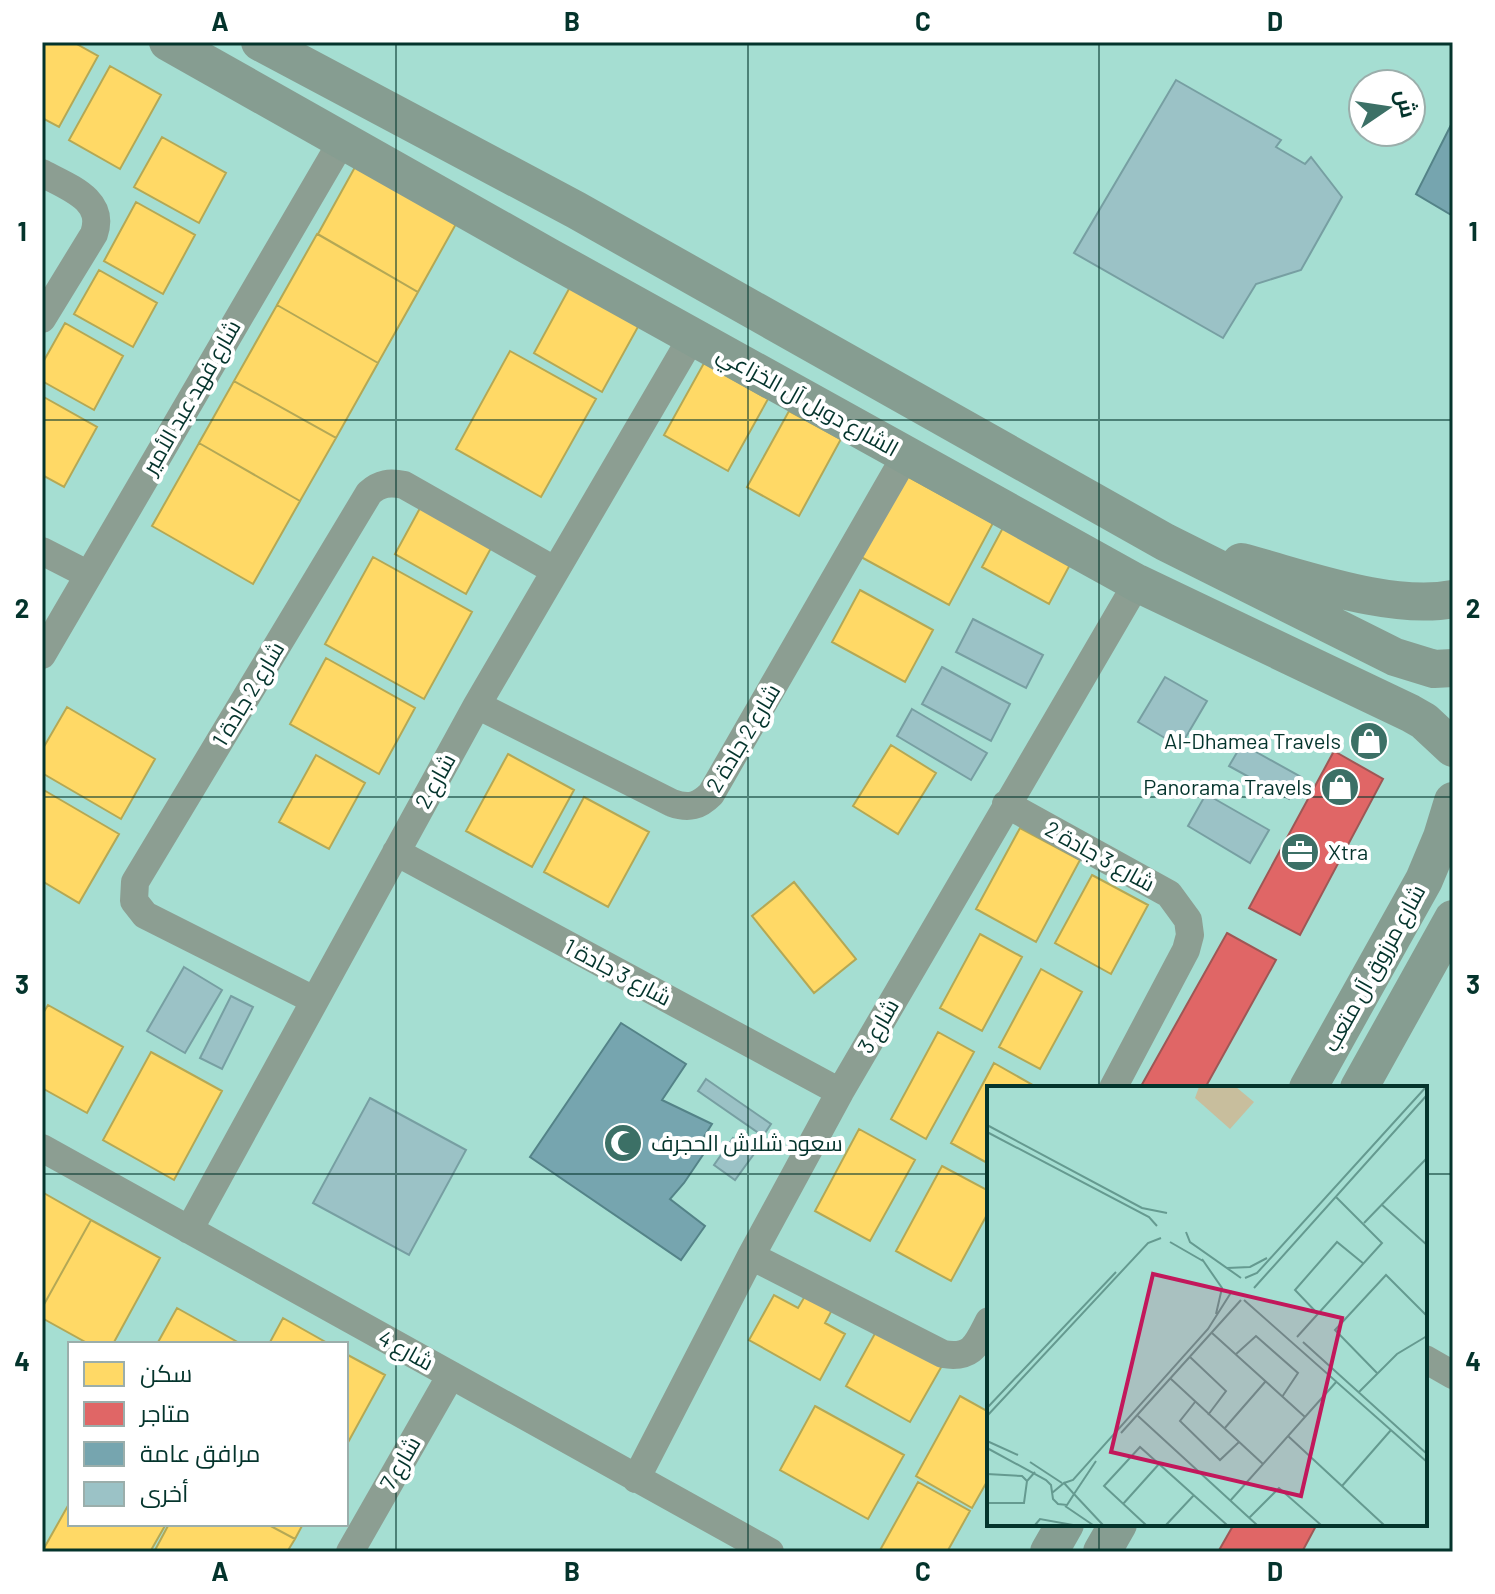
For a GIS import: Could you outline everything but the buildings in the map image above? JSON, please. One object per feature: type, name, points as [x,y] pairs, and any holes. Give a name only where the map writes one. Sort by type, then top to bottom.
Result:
[{"type":"main road","name":"الشارع دوبل آل الخزاعي","points":[[168,42],[1137,583],[1410,713],[1424,721],[1453,748]]},
{"type":"main road","points":[[260,42],[511,174],[1165,542],[1395,657],[1434,669],[1453,668]]},
{"type":"main road","points":[[486,222],[508,209],[514,188],[511,174]]},
{"type":"main road","points":[[549,257],[545,232],[549,221],[559,213],[576,210]]},
{"type":"main road","points":[[1165,542],[1386,599],[1440,602],[1453,599]]},
{"type":"main road","name":"شارع مرزوق آل متعب","points":[[1309,1086],[1429,869],[1453,801]]},
{"type":"main road","name":"شارع مرزوق آل متعب","points":[[1360,1086],[1453,919]]},
{"type":"main road","points":[[1102,1552],[1117,1526]]},
{"type":"street","name":"شارع فهد عبد الأمير","points":[[42,655],[342,141]]},
{"type":"street","points":[[42,173],[92,204],[97,214],[97,224],[94,234],[42,319]]},
{"type":"street","name":"شارع 2","points":[[189,1230],[477,705],[692,337]]},
{"type":"street","name":"شارع 2 جادة 2","points":[[477,705],[672,803],[681,806],[702,803],[711,794],[906,455]]},
{"type":"street","name":"شارع 2 جادة 1","points":[[314,1000],[145,915],[134,901],[135,882],[369,493],[377,486],[404,485],[554,570]]},
{"type":"street","points":[[42,551],[87,574]]},
{"type":"street","name":"شارع 3","points":[[636,1479],[840,1092],[1137,583]]},
{"type":"street","name":"شارع 3 جادة 2","points":[[1006,804],[1169,894],[1188,920],[1190,935],[1186,950],[1114,1086]]},
{"type":"street","name":"شارع 3 جادة 1","points":[[396,852],[840,1092]]},
{"type":"street","name":"شارع 4","points":[[42,1148],[770,1552]]},
{"type":"street","points":[[751,1256],[943,1354],[965,1354],[973,1349],[987,1324]]},
{"type":"street","points":[[1427,1360],[1453,1375]]},
{"type":"street","name":"شارع 7","points":[[350,1552],[451,1375]]},
{"type":"place","name":"Al-Dhamea Travels","points":[[1369,741]]},
{"type":"place","name":"Panorama Travels","points":[[1340,787]]},
{"type":"place","name":"Xtra","points":[[1300,852]]},
{"type":"place","name":"سعود شلاش الحجرف","points":[[623,1143]]}]
